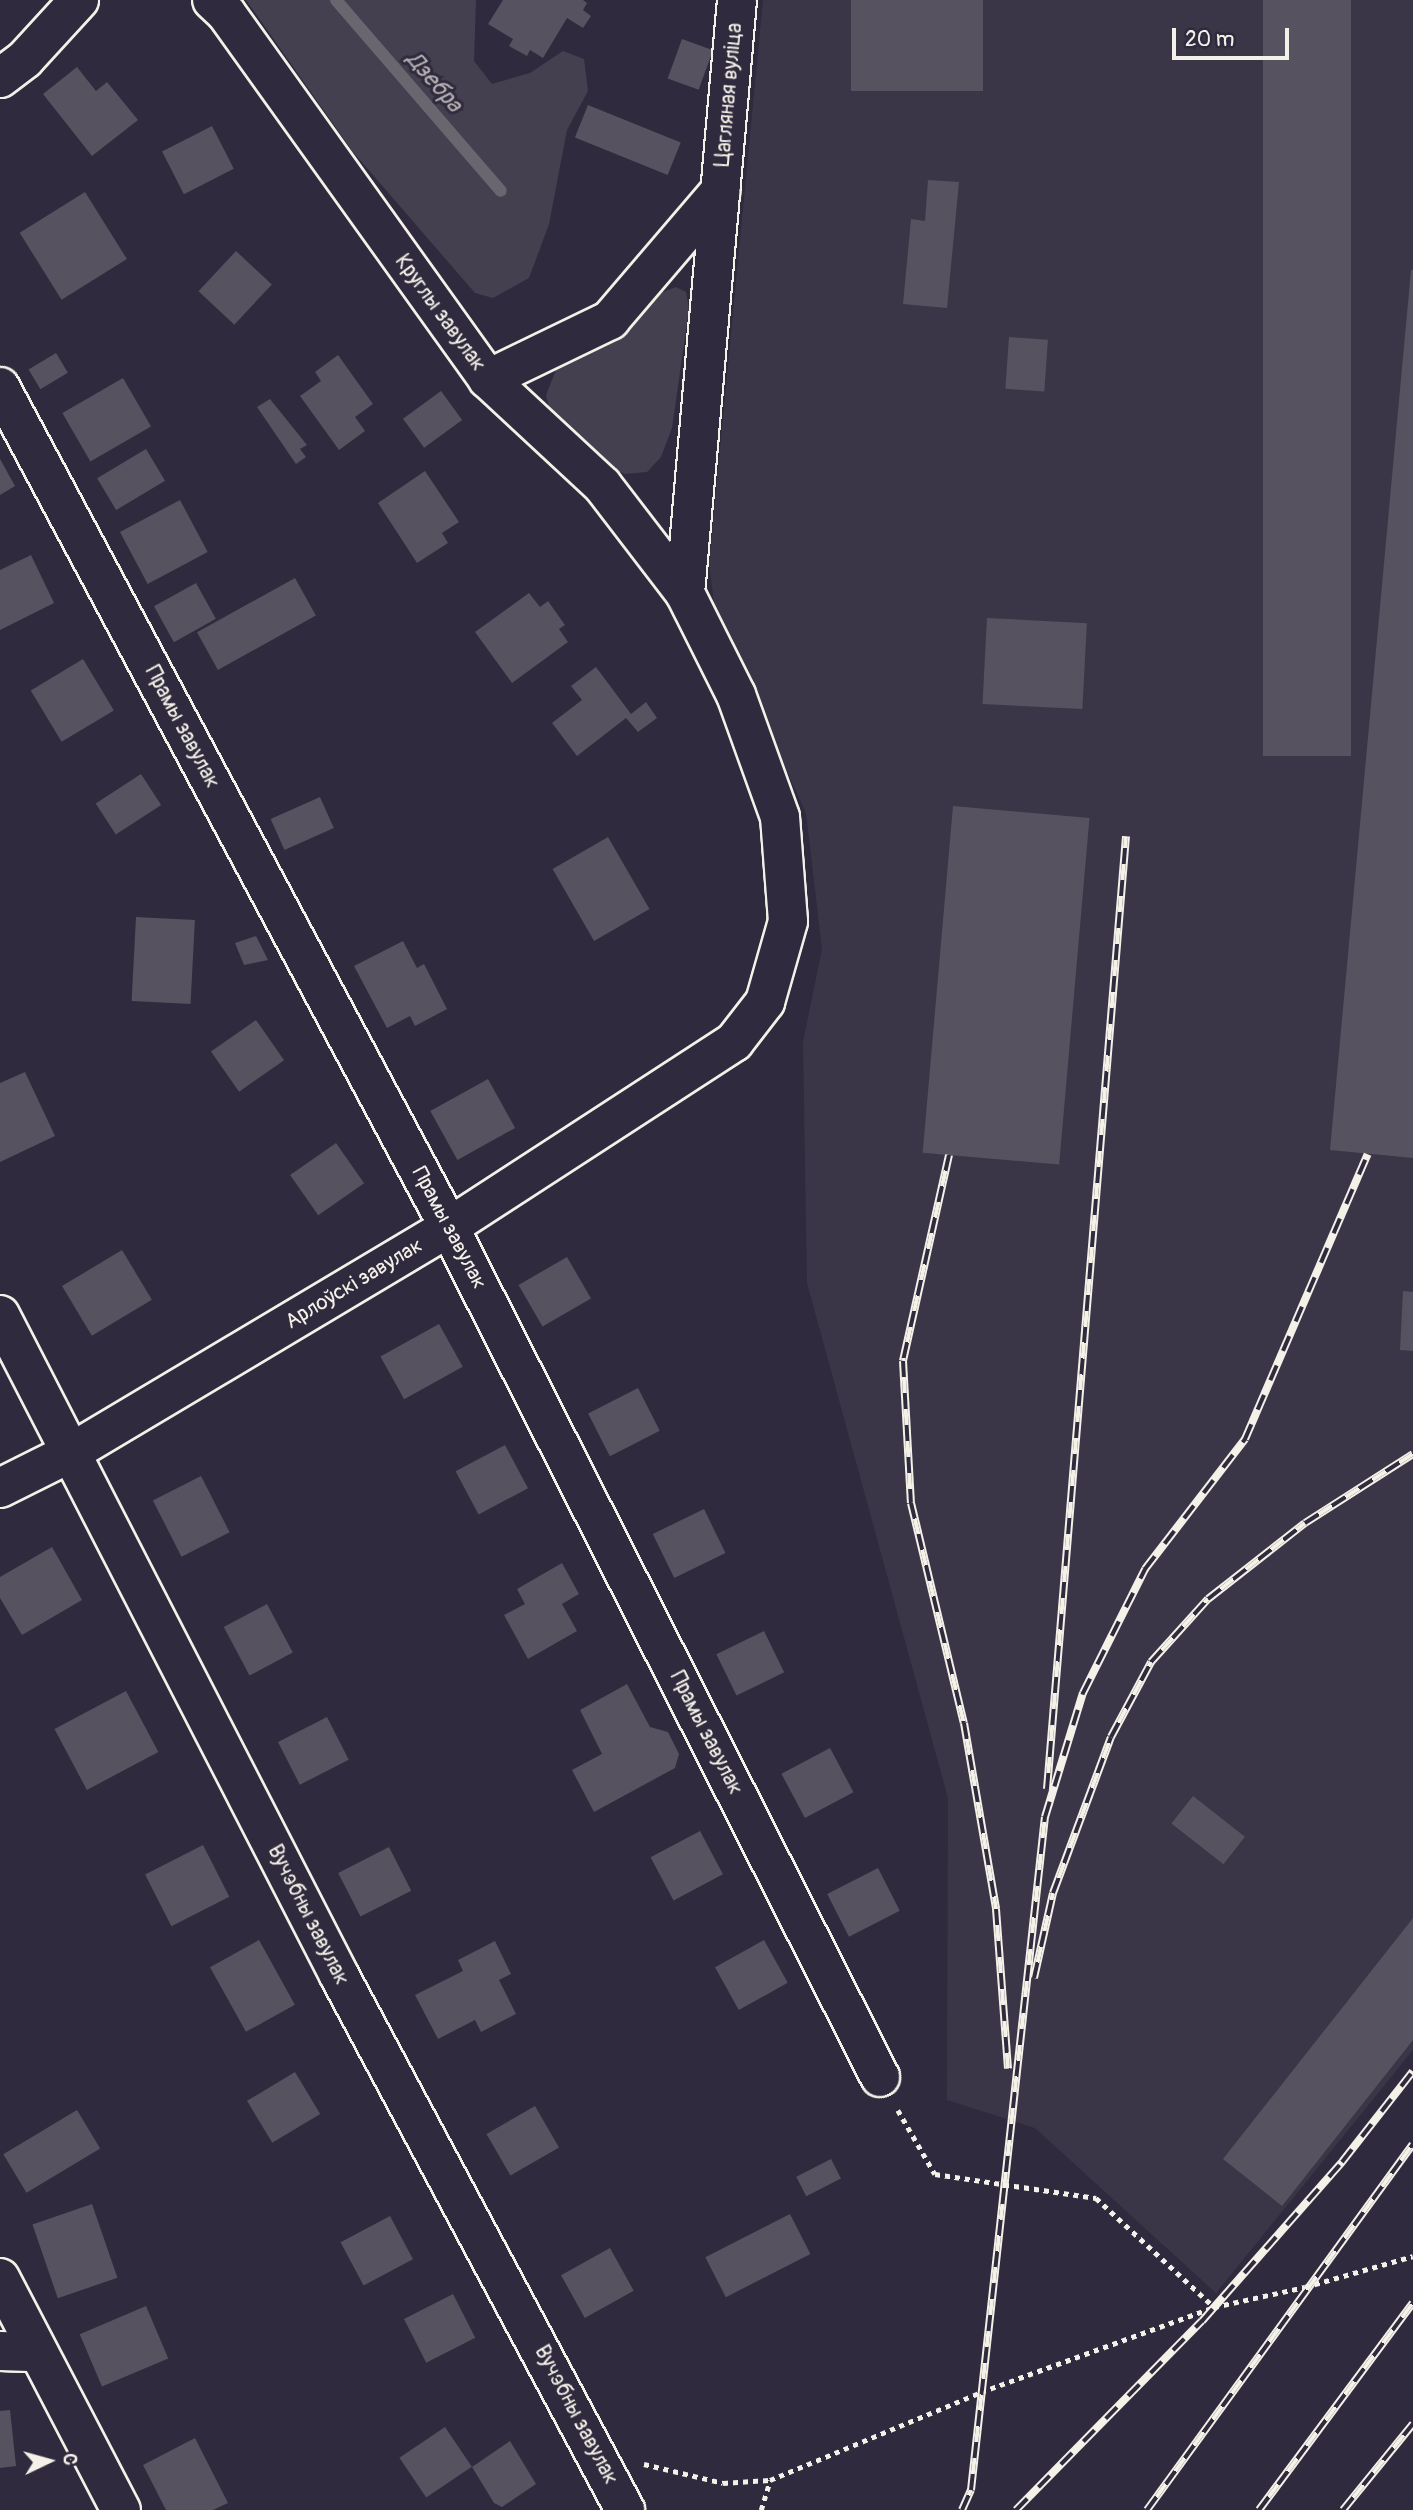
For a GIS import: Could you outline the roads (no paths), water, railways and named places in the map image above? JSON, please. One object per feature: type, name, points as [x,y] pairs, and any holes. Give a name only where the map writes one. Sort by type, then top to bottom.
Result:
[{"type":"street","points":[[0,78],[25,59],[79,0]]},
{"type":"street","name":"Круглы завулак","points":[[212,0],[234,24],[488,379],[610,320],[720,191]]},
{"type":"street","name":"Цагляная вуліца","points":[[685,593],[737,0]]},
{"type":"street","name":"Арлоўскі завулак","points":[[0,1488],[72,1452],[449,1227],[734,1042],[765,1002],[788,920],[780,817],[736,695],[685,593],[602,485],[488,379]]},
{"type":"street","name":"Прамы завулак","points":[[0,387],[449,1227],[880,2077]]},
{"type":"street","name":"Вучэбны завулак","points":[[0,1315],[339,1975],[596,2451],[625,2510]]},
{"type":"street","points":[[0,2278],[121,2510]]},
{"type":"street","points":[[0,2351],[37,2352]]},
{"type":"waterway","name":"Дзебра","points":[[336,0],[501,191]]},
{"type":"railway","points":[[1047,1789],[1126,836]]},
{"type":"railway","points":[[962,2510],[971,2490],[1045,1817],[1083,1693],[1145,1569],[1245,1439],[1368,1154]]},
{"type":"railway","points":[[949,1155],[903,1361],[911,1503],[964,1723],[996,1909],[1008,2069]]},
{"type":"railway","points":[[1034,1978],[1053,1893],[1111,1737],[1151,1662],[1208,1599],[1305,1523],[1413,1454]]},
{"type":"railway","points":[[1016,2510],[1202,2321],[1342,2162],[1413,2071]]},
{"type":"railway","points":[[1147,2510],[1413,2144]]},
{"type":"railway","points":[[1259,2510],[1413,2303]]},
{"type":"railway","points":[[1343,2510],[1413,2424]]}]
